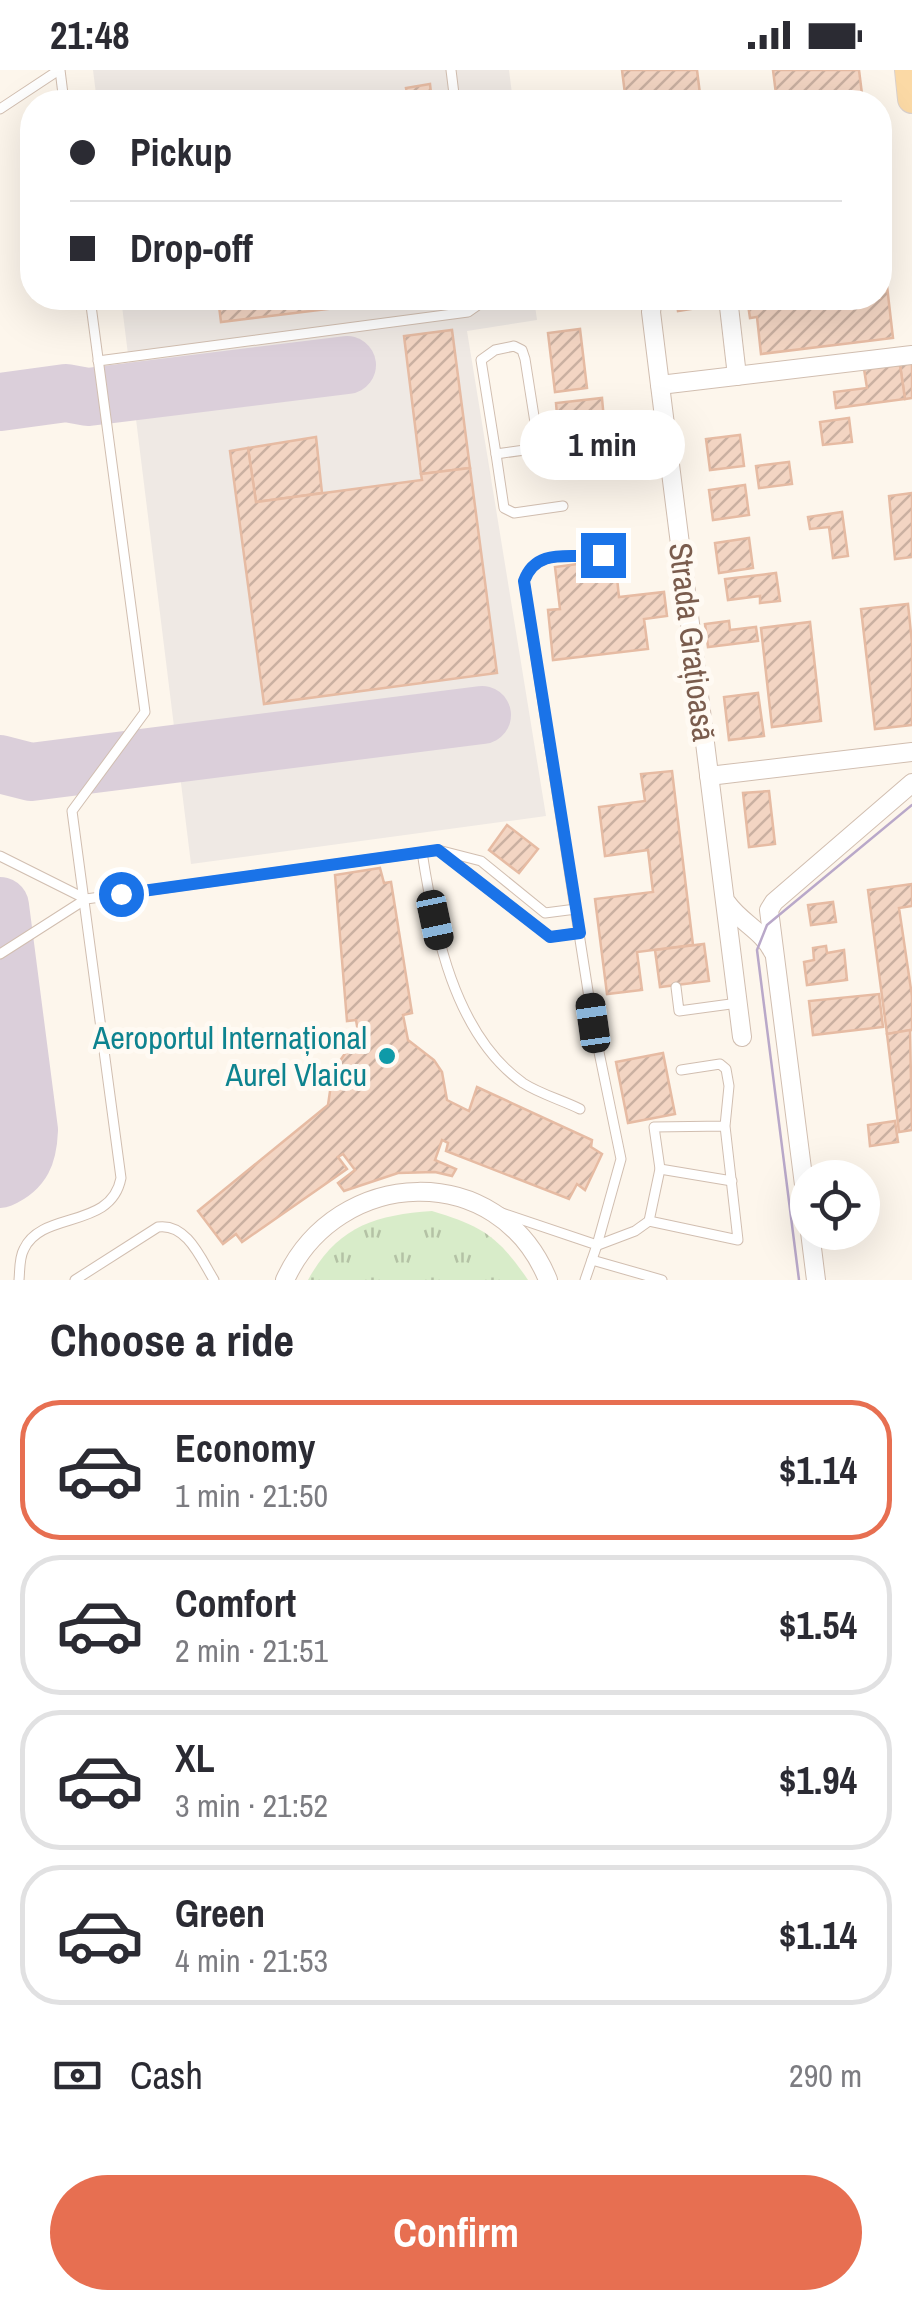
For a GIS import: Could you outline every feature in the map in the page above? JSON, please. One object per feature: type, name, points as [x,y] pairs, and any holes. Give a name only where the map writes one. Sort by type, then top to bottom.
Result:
[{"type":"main road","points":[[908,70],[912,100]]},
{"type":"street","name":"Strada Grațioasă","points":[[651,310],[742,1037]]},
{"type":"street","points":[[729,310],[737,376]]},
{"type":"street","points":[[660,385],[912,355]]},
{"type":"street","points":[[709,776],[912,752]]},
{"type":"street","points":[[801,1160],[769,915],[772,904],[912,784]]},
{"type":"street","points":[[724,898],[736,916],[764,938],[774,954]]},
{"type":"street","points":[[285,1280],[305,1244],[322,1227],[361,1202],[418,1192],[453,1196],[503,1220],[526,1241],[548,1280]]},
{"type":"street","points":[[812,1250],[816,1280]]},
{"type":"lane","points":[[29,90],[60,70]]},
{"type":"lane","points":[[19,1280],[21,1256],[30,1238],[104,1206],[118,1191],[121,1178],[72,811],[144,712],[92,310]]},
{"type":"lane","points":[[98,360],[470,310]]},
{"type":"lane","points":[[539,448],[522,350],[514,346],[495,350],[481,360],[504,508],[514,513],[563,506]]},
{"type":"lane","points":[[496,454],[666,436]]},
{"type":"lane","points":[[585,1280],[622,1159],[593,1023],[524,581],[535,563],[550,556],[603,555]]},
{"type":"lane","points":[[0,954],[86,899],[438,850],[481,861],[546,913],[576,909]]},
{"type":"lane","points":[[438,850],[550,937],[580,933]]},
{"type":"lane","points":[[422,852],[442,954],[479,1038],[523,1082],[580,1109]]},
{"type":"lane","points":[[0,856],[86,899]]},
{"type":"lane","points":[[676,987],[679,1011],[738,1003]]},
{"type":"lane","points":[[649,1221],[738,1240],[725,1126],[726,1069],[720,1064],[681,1070]]},
{"type":"lane","points":[[476,1204],[597,1246],[649,1221],[660,1168],[654,1127],[725,1126]]},
{"type":"lane","points":[[660,1168],[732,1181]]},
{"type":"lane","points":[[75,1280],[158,1226],[176,1228],[214,1280]]},
{"type":"lane","points":[[592,1260],[662,1280]]},
{"type":"shaded area","points":[[93,70],[509,70],[512,90],[96,90]]},
{"type":"shaded area","points":[[122,310],[536,310],[537,320],[467,331],[546,816],[191,864]]},
{"type":"green space","points":[[432,1211],[488,1235],[528,1280],[308,1280],[331,1247],[359,1227],[392,1216]]},
{"type":"building","points":[[622,70],[697,70],[700,90],[624,90]]},
{"type":"building","points":[[773,70],[859,70],[862,90],[776,90]]},
{"type":"building","points":[[430,84],[431,90],[406,90]]},
{"type":"building","points":[[220,310],[319,310],[221,322]]},
{"type":"building","points":[[749,310],[890,310],[893,338],[761,354],[757,317],[750,318]]},
{"type":"building","points":[[580,329],[587,388],[555,392],[548,333]]},
{"type":"building","points":[[452,330],[470,468],[421,474],[404,336]]},
{"type":"building","points":[[912,363],[912,398],[905,399],[900,365]]},
{"type":"building","points":[[900,365],[905,399],[836,408],[834,392],[867,388],[864,369]]},
{"type":"building","points":[[602,398],[604,420],[558,426],[556,403]]},
{"type":"building","points":[[849,418],[852,442],[823,445],[820,422]]},
{"type":"building","points":[[740,435],[744,466],[710,470],[706,439]]},
{"type":"building","points":[[316,437],[322,493],[256,502],[248,448]]},
{"type":"building","points":[[248,448],[256,502],[422,480],[421,474],[470,468],[497,673],[264,704],[230,451]]},
{"type":"building","points":[[789,462],[792,484],[759,488],[756,466]]},
{"type":"building","points":[[745,485],[749,515],[713,520],[709,490]]},
{"type":"building","points":[[912,493],[912,557],[895,559],[889,496]]},
{"type":"building","points":[[842,512],[848,556],[833,558],[829,527],[810,529],[808,517]]},
{"type":"building","points":[[749,538],[753,568],[719,573],[715,543]]},
{"type":"building","points":[[615,559],[619,597],[664,592],[667,616],[644,619],[648,649],[553,660],[548,610],[560,609],[555,567]]},
{"type":"building","points":[[776,573],[780,601],[760,603],[760,596],[728,600],[725,579]]},
{"type":"building","points":[[908,604],[912,725],[875,729],[861,609]]},
{"type":"building","points":[[729,621],[730,630],[756,627],[758,641],[708,647],[705,624]]},
{"type":"building","points":[[810,622],[821,721],[772,727],[761,628]]},
{"type":"building","points":[[758,693],[764,736],[729,740],[724,697]]},
{"type":"building","points":[[672,771],[693,945],[637,952],[642,990],[607,994],[595,899],[653,892],[648,850],[605,856],[599,807],[645,801],[641,774]]},
{"type":"building","points":[[769,791],[775,844],[749,847],[743,793]]},
{"type":"building","points":[[507,825],[538,849],[519,873],[489,850]]},
{"type":"building","name":"Aeroportul Internațional Aurel Vlaicu","points":[[380,868],[384,883],[391,882],[412,1013],[403,1015],[408,1040],[434,1060],[442,1072],[447,1100],[469,1111],[477,1087],[592,1140],[591,1147],[602,1154],[585,1190],[577,1184],[569,1199],[446,1151],[448,1143],[442,1140],[435,1160],[456,1169],[452,1176],[435,1172],[398,1173],[344,1191],[338,1183],[355,1170],[343,1154],[338,1157],[347,1169],[242,1242],[236,1234],[223,1244],[198,1211],[328,1105],[333,1071],[346,1052],[360,1043],[356,1020],[347,1021],[335,875]]},
{"type":"building","points":[[912,884],[912,906],[899,908],[912,996],[912,1030],[887,1034],[868,890]]},
{"type":"building","points":[[833,902],[836,922],[811,925],[808,905]]},
{"type":"building","points":[[704,944],[709,981],[660,987],[655,950]]},
{"type":"building","points":[[826,946],[827,953],[844,950],[847,980],[807,985],[804,962],[814,960],[813,948]]},
{"type":"building","points":[[879,994],[883,1027],[813,1035],[809,1001]]},
{"type":"building","points":[[910,1030],[912,1130],[899,1132],[887,1034]]},
{"type":"building","points":[[663,1053],[675,1114],[628,1123],[616,1062]]},
{"type":"building","points":[[895,1121],[898,1142],[870,1146],[868,1125]]},
{"type":"taxiway","points":[[0,402],[66,393],[88,397],[347,365]]},
{"type":"taxiway","points":[[0,764],[31,772],[482,715]]},
{"type":"taxiway","points":[[0,906],[29,1130],[23,1160],[0,1179]]},
{"type":"tram line","points":[[799,1280],[757,950],[767,925],[912,805]]},
{"type":"place","name":"Aeroportul Internațional Aurel Vlaicu","points":[[387,1056]]},
{"type":"route","points":[[121,894],[438,850],[550,937],[580,933],[524,581],[535,563],[550,556],[603,555]]}]
